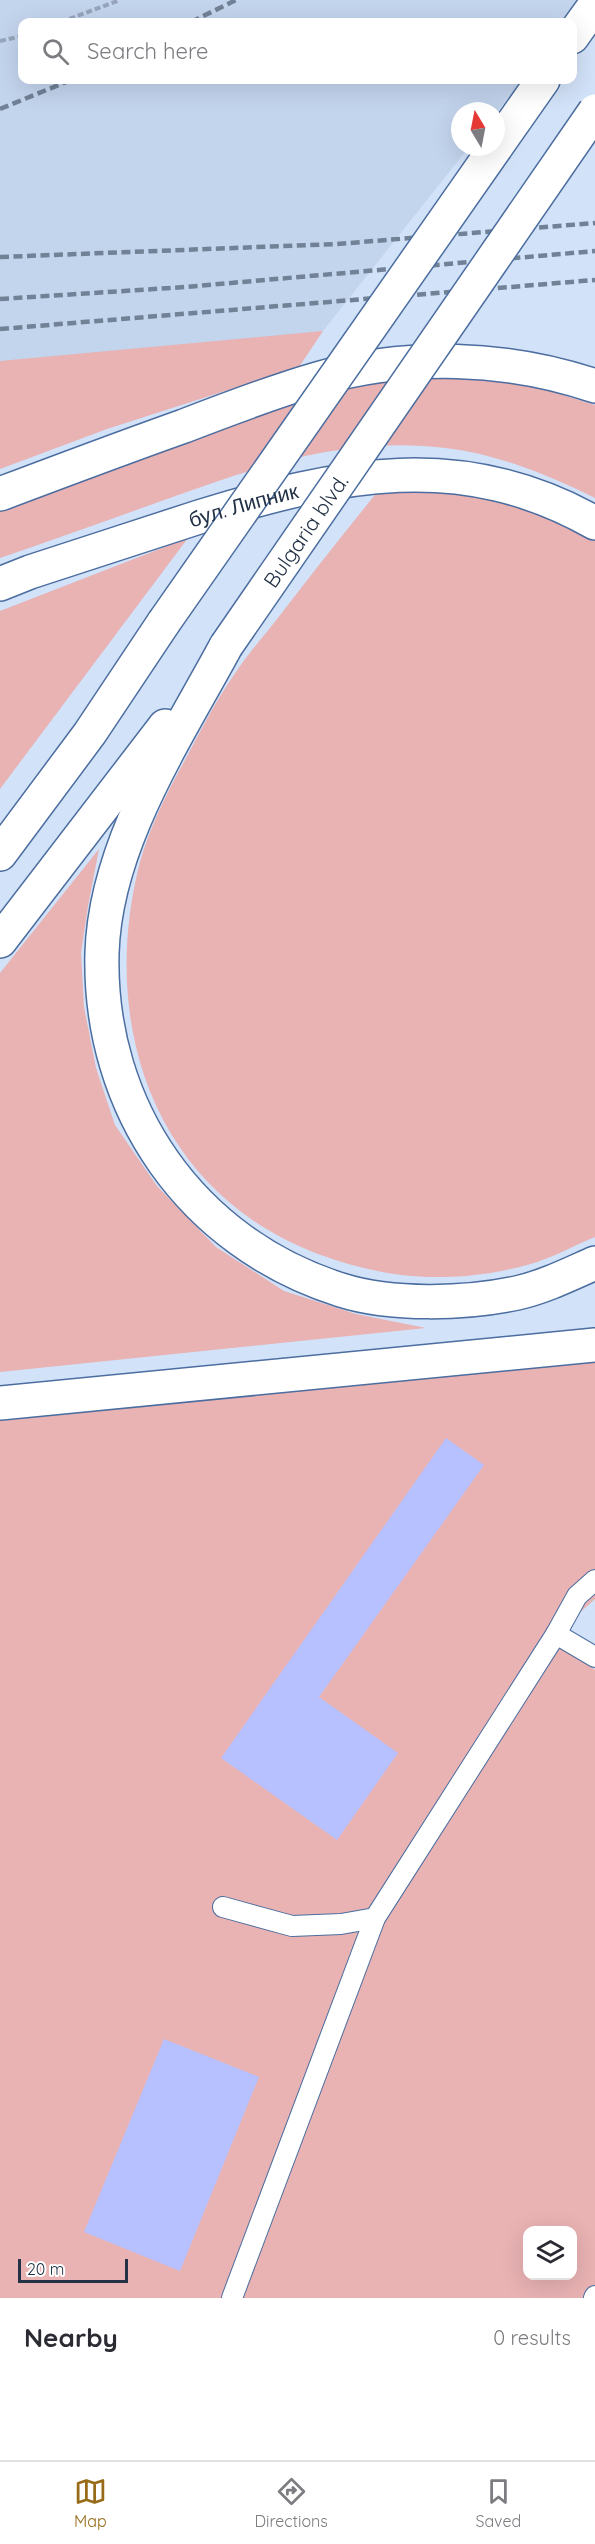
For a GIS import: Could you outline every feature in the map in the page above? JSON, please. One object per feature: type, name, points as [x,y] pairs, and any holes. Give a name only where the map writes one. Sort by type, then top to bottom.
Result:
[{"type":"main road","points":[[577,31],[595,5]]},
{"type":"main road","points":[[505,134],[540,84]]},
{"type":"main road","name":"Bulgaria blvd.","points":[[0,941],[226,646],[595,111]]},
{"type":"main road","points":[[0,854],[90,733],[164,622],[490,156]]},
{"type":"main road","points":[[0,494],[283,390],[360,369],[431,362],[473,363],[546,373],[595,386]]},
{"type":"main road","name":"бул. Липник","points":[[0,584],[30,572],[234,506],[325,482],[365,476],[431,476],[495,485],[536,495],[570,509],[595,523]]},
{"type":"main road","points":[[226,646],[141,805],[109,901],[102,953],[103,988],[113,1053],[132,1108],[164,1165],[187,1191],[258,1254],[285,1268],[343,1291],[373,1297],[443,1300],[595,1286]]},
{"type":"main road","points":[[518,1293],[595,1263]]},
{"type":"main road","points":[[0,1403],[595,1346]]},
{"type":"lane","points":[[232,2298],[375,1918],[556,1634],[577,1596],[595,1580]]},
{"type":"lane","points":[[556,1634],[595,1657]]},
{"type":"lane","points":[[223,1907],[292,1926],[341,1924],[375,1918]]},
{"type":"path","points":[[72,18],[120,0]]},
{"type":"path","points":[[0,41],[18,37]]},
{"type":"shaded area","points":[[0,0],[585,0],[570,18],[18,18],[18,84],[519,84],[505,102],[451,102],[451,156],[462,156],[323,331],[0,459]]},
{"type":"shaded area","points":[[323,331],[299,367],[107,429],[0,469],[0,361]]},
{"type":"shaded area","points":[[460,378],[528,384],[595,405],[595,498],[541,474],[484,455],[445,448],[408,445],[372,446],[303,457],[235,475],[0,558],[0,511],[233,422],[342,388],[395,380]]},
{"type":"shaded area","points":[[383,485],[413,486],[535,507],[595,536],[595,1237],[536,1262],[475,1275],[411,1276],[379,1272],[333,1259],[262,1226],[215,1189],[179,1145],[152,1096],[135,1041],[127,983],[129,923],[140,862],[171,786],[215,705],[241,665]]},
{"type":"shaded area","points":[[188,538],[0,789],[0,611]]},
{"type":"shaded area","points":[[99,849],[81,953],[84,1007],[96,1068],[115,1125],[157,1186],[216,1247],[284,1291],[356,1314],[426,1328],[0,1372],[0,973]]},
{"type":"shaded area","points":[[595,1361],[595,1599],[556,1634],[595,1670],[595,2298],[0,2298],[0,1421]]},
{"type":"building","points":[[446,1438],[484,1465],[319,1697],[398,1753],[337,1840],[221,1758]]},
{"type":"building","points":[[164,2039],[259,2077],[180,2271],[84,2232]]},
{"type":"railway","points":[[199,18],[236,0]]},
{"type":"railway","points":[[0,109],[61,84]]},
{"type":"railway","points":[[0,257],[337,244],[595,223]]},
{"type":"railway","points":[[0,299],[185,287],[595,251]]},
{"type":"railway","points":[[0,329],[595,280]]}]
